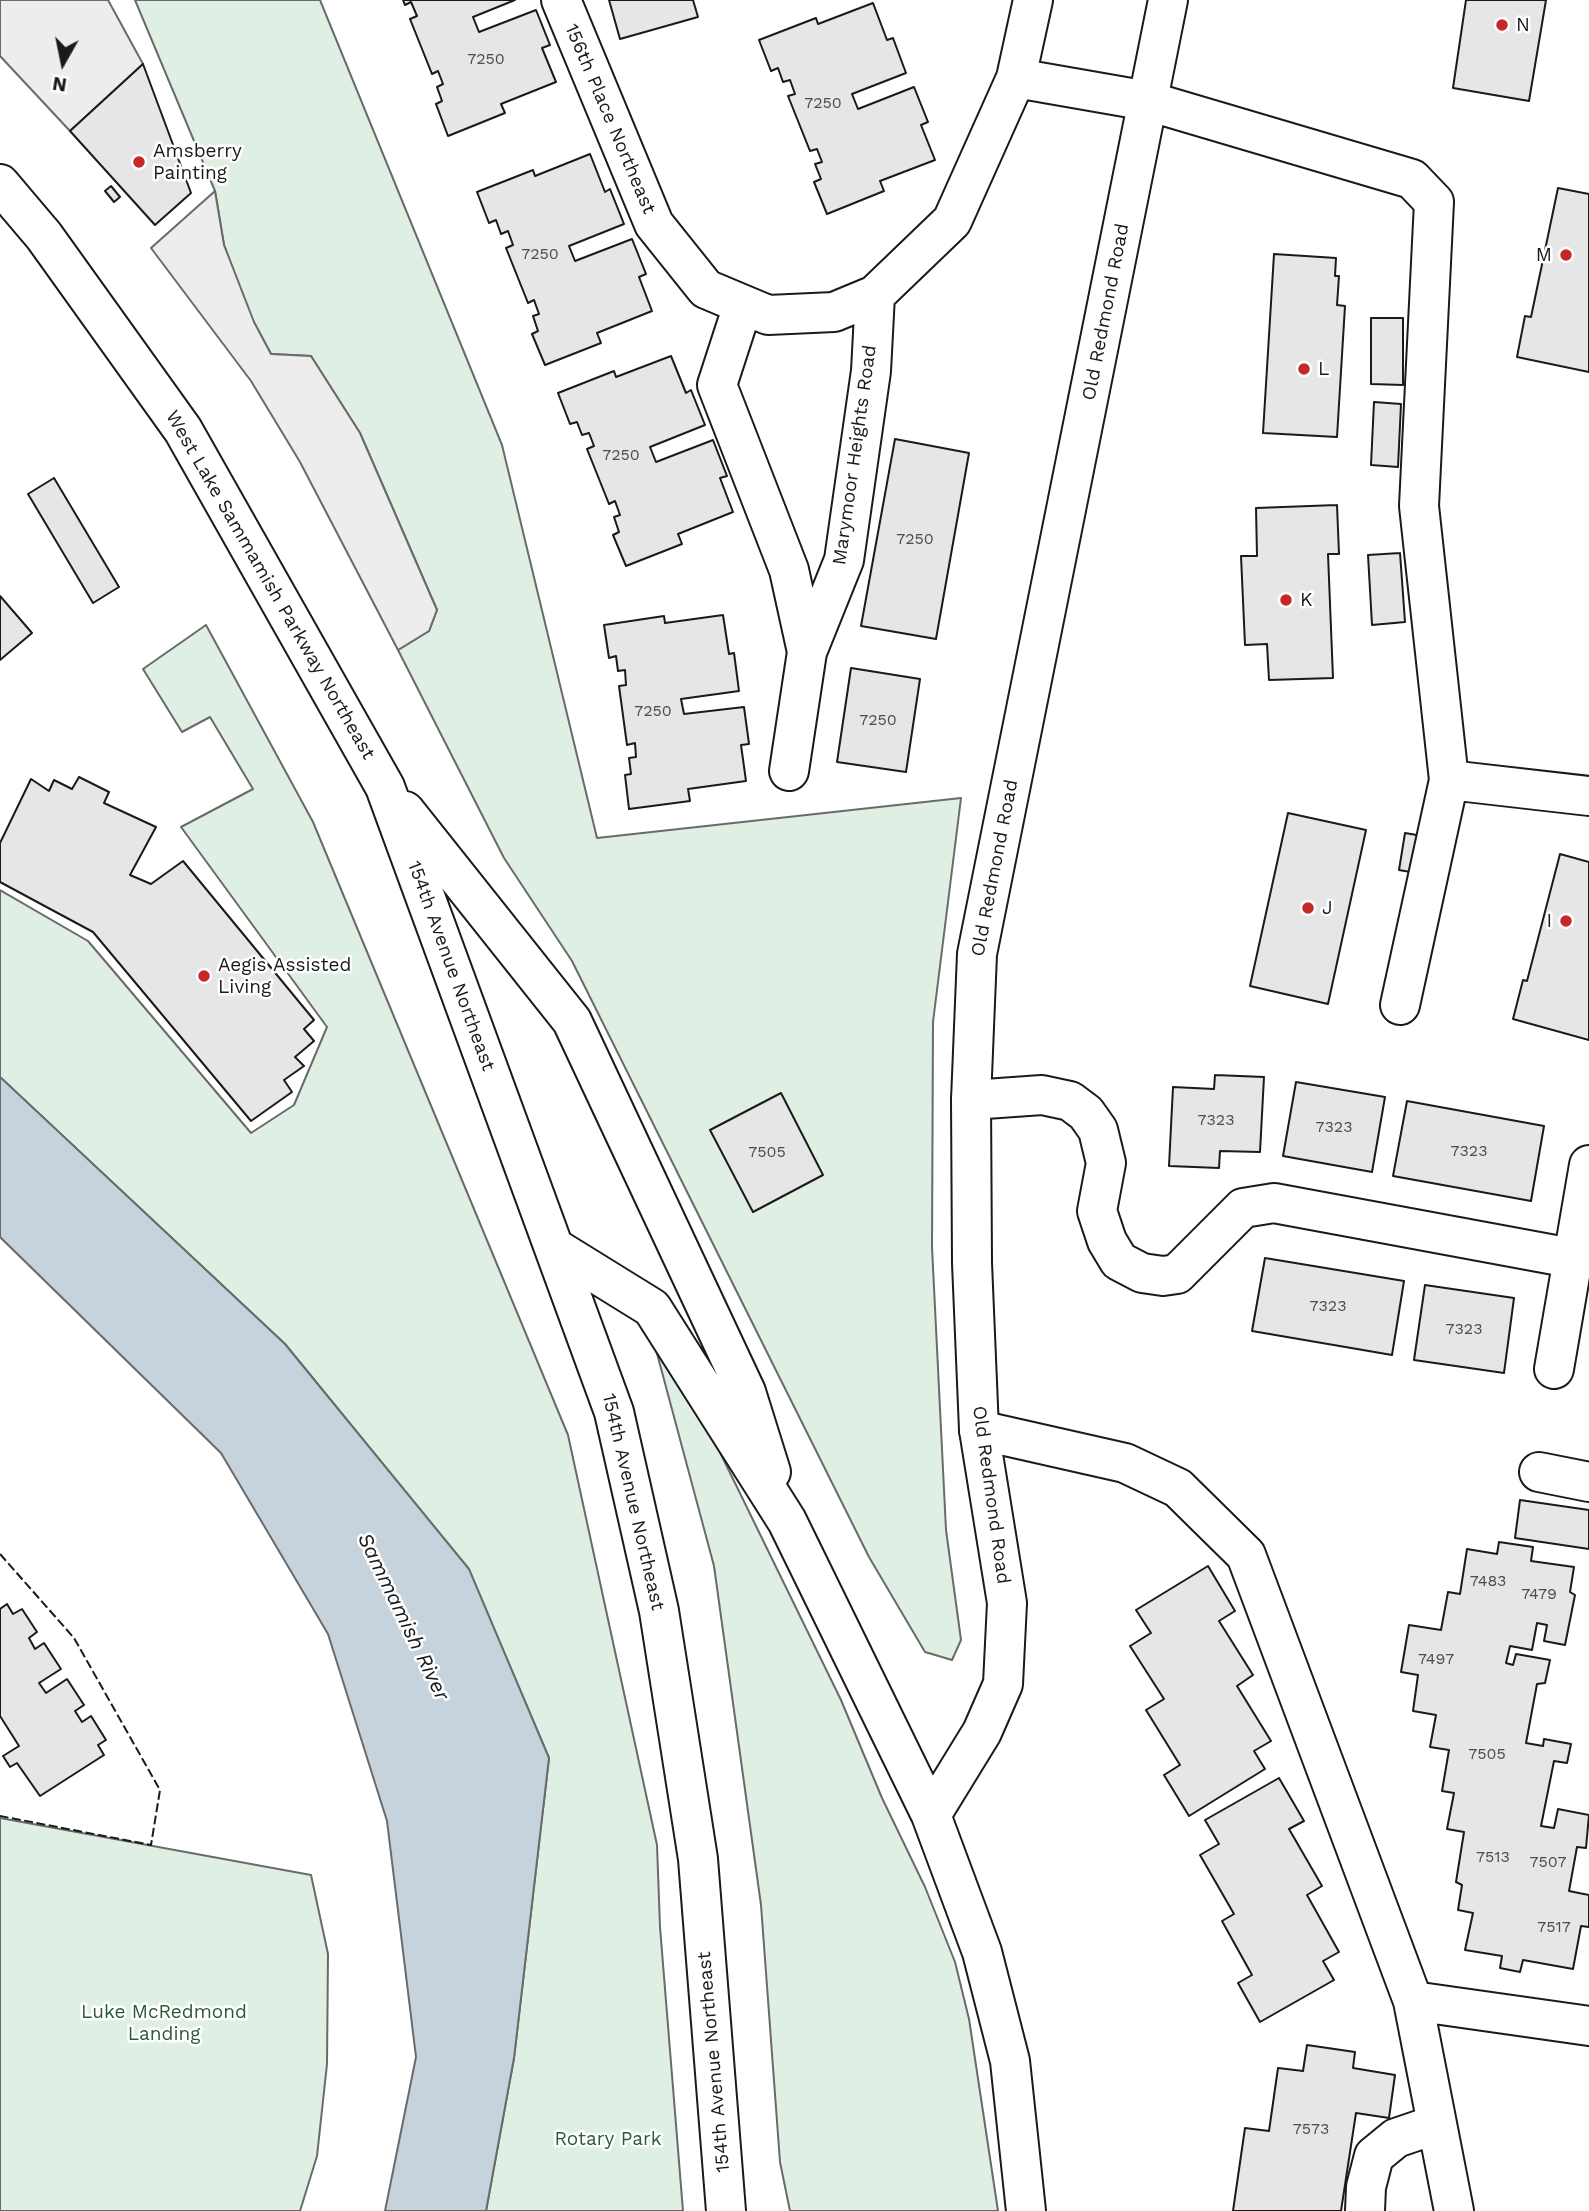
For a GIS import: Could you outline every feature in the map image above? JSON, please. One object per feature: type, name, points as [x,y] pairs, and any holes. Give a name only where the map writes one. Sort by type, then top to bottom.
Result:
[{"type":"main road","name":"156th Place Northeast","points":[[561,0],[654,224],[706,289],[768,315],[834,312],[875,295]]},
{"type":"main road","points":[[875,295],[952,221],[1016,78],[1033,0]]},
{"type":"main road","name":"Old Redmond Road","points":[[931,1815],[982,1732],[1003,1684],[1007,1603],[979,1430],[972,1264],[971,1100],[977,954],[1168,0]]},
{"type":"main road","points":[[1016,78],[1148,101],[1412,179],[1434,202],[1419,506],[1449,780],[1400,1005]]},
{"type":"main road","name":"West Lake Sammamish Parkway Northeast","points":[[0,184],[44,236],[183,430],[385,787]]},
{"type":"main road","name":"Marymoor Heights Road","points":[[789,771],[807,652],[844,560],[871,372],[875,295]]},
{"type":"main road","name":"Marymoor Heights Road","points":[[743,305],[717,385],[789,570],[807,652]]},
{"type":"main road","points":[[1449,780],[1589,796]]},
{"type":"main road","points":[[385,787],[572,1021],[746,1392],[786,1521]]},
{"type":"main road","name":"154th Avenue Northeast","points":[[385,787],[614,1412],[659,1611],[698,1858],[726,2211]]},
{"type":"main road","points":[[971,1100],[1042,1096],[1070,1101],[1086,1113],[1098,1130],[1105,1163],[1097,1211],[1107,1241],[1119,1261],[1142,1273],[1163,1276],[1177,1274],[1243,1208],[1274,1203],[1571,1258]]},
{"type":"main road","points":[[1554,1369],[1589,1165]]},
{"type":"main road","points":[[555,1248],[652,1308],[786,1521],[931,1815],[982,1952],[1010,2061],[1026,2211]]},
{"type":"main road","points":[[979,1430],[1125,1463],[1178,1488],[1246,1555],[1413,2001],[1454,2211]]},
{"type":"main road","points":[[1539,1472],[1589,1482]]},
{"type":"main road","points":[[1413,2001],[1589,2026]]},
{"type":"main road","points":[[1365,2211],[1366,2187],[1374,2156],[1396,2138],[1437,2124]]},
{"type":"green space","points":[[135,0],[320,0],[502,445],[597,838],[961,798],[933,1022],[932,1247],[946,1530],[961,1640],[952,1660],[925,1652],[869,1557],[572,961],[504,858],[398,650],[429,631],[437,610],[360,433],[311,356],[271,354],[251,317],[224,245],[215,191]]},
{"type":"green space","name":"Rotary Park","points":[[206,625],[313,822],[568,1435],[657,1845],[660,1927],[683,2211],[486,2211],[514,2058],[549,1758],[468,1569],[285,1344],[0,1077],[0,890],[88,941],[251,1133],[294,1105],[327,1027],[181,827],[253,789],[210,717],[182,732],[143,669]]},
{"type":"green space","points":[[655,1346],[713,1438],[841,1700],[882,1798],[925,1887],[955,1962],[969,2019],[998,2211],[790,2211],[780,2162],[761,1905],[714,1566]]},
{"type":"green space","name":"Luke McRedmond Landing","points":[[0,1818],[311,1875],[328,1954],[327,2064],[317,2156],[300,2211],[0,2211]]},
{"type":"shaded area","points":[[0,0],[108,0],[143,64],[70,131],[0,56]]},
{"type":"shaded area","points":[[215,191],[224,245],[254,322],[271,354],[311,356],[360,433],[437,610],[429,631],[398,650],[300,462],[251,381],[151,248]]},
{"type":"water","name":"Sammamish River","points":[[0,1077],[285,1344],[469,1569],[549,1758],[514,2058],[486,2211],[385,2211],[416,2057],[387,1821],[328,1634],[221,1453],[0,1237]]},
{"type":"building","points":[[403,0],[515,0],[473,17],[479,32],[536,10],[550,45],[542,48],[556,82],[501,104],[505,113],[448,136],[436,104],[442,101],[437,87],[443,84],[438,71],[432,74],[410,19],[417,16],[411,2],[405,5]]},
{"type":"building","points":[[609,0],[693,0],[698,17],[620,39]]},
{"type":"building","name":"N","points":[[1466,0],[1546,0],[1529,101],[1453,88]]},
{"type":"building","points":[[873,3],[887,40],[893,38],[906,73],[852,94],[858,109],[914,87],[928,122],[921,125],[935,160],[880,181],[884,191],[827,214],[814,182],[821,179],[815,164],[822,162],[817,149],[810,151],[788,96],[795,94],[790,80],[783,82],[778,68],[771,71],[759,40],[816,18],[818,24]]},
{"type":"building","name":"Amsberry Painting","points":[[143,64],[191,193],[155,225],[70,131]]},
{"type":"building","points":[[590,154],[605,192],[610,189],[624,224],[569,246],[575,261],[632,239],[646,274],[639,277],[652,311],[597,333],[601,343],[545,365],[532,334],[538,331],[533,316],[539,314],[534,300],[528,303],[506,248],[513,245],[508,231],[501,234],[496,220],[489,223],[477,192],[533,170],[535,176]]},
{"type":"building","points":[[111,186],[120,197],[114,202],[105,191]]},
{"type":"building","name":"M","points":[[1558,188],[1589,194],[1589,372],[1517,357],[1525,316],[1531,317]]},
{"type":"building","name":"L","points":[[1274,254],[1336,258],[1335,276],[1339,276],[1337,305],[1345,306],[1337,437],[1263,433]]},
{"type":"building","points":[[1371,318],[1403,318],[1403,385],[1371,384]]},
{"type":"building","points":[[671,356],[686,393],[691,390],[705,425],[650,447],[656,462],[713,440],[727,476],[720,478],[733,512],[678,534],[682,544],[626,566],[613,535],[619,532],[614,517],[620,515],[615,501],[609,504],[587,449],[594,446],[589,433],[582,435],[577,422],[570,424],[558,393],[614,371],[616,377]]},
{"type":"building","points":[[1374,402],[1401,404],[1398,467],[1371,465]]},
{"type":"building","points":[[895,439],[969,453],[936,639],[861,626]]},
{"type":"building","points":[[54,478],[119,587],[93,603],[28,494]]},
{"type":"building","name":"K","points":[[1337,505],[1339,554],[1328,554],[1333,678],[1269,680],[1267,644],[1245,645],[1241,556],[1257,556],[1256,508]]},
{"type":"building","points":[[1400,553],[1405,622],[1372,625],[1368,555]]},
{"type":"building","points":[[0,596],[32,633],[0,660]]},
{"type":"building","points":[[723,615],[729,654],[734,653],[739,691],[681,699],[684,714],[744,707],[749,744],[741,745],[746,781],[688,789],[690,801],[629,809],[625,775],[631,774],[629,758],[636,757],[635,743],[627,745],[619,686],[626,685],[625,670],[618,671],[616,656],[609,658],[604,625],[664,616],[665,623]]},
{"type":"building","points":[[851,668],[920,679],[906,772],[837,762]]},
{"type":"building","name":"Aegis Assisted Living","points":[[79,777],[109,792],[104,803],[156,827],[130,875],[151,884],[183,861],[314,1020],[304,1029],[314,1041],[295,1057],[304,1066],[284,1080],[292,1092],[251,1121],[93,932],[0,882],[0,843],[31,779],[49,791],[54,780],[72,789]]},
{"type":"building","name":"J","points":[[1288,813],[1366,830],[1328,1004],[1250,986]]},
{"type":"building","points":[[1405,833],[1428,837],[1422,874],[1399,870]]},
{"type":"building","name":"I","points":[[1560,854],[1589,862],[1589,1040],[1513,1019],[1523,980],[1527,981]]},
{"type":"building","points":[[1215,1075],[1264,1077],[1260,1152],[1220,1151],[1219,1168],[1169,1166],[1173,1087],[1214,1089]]},
{"type":"building","points":[[1296,1082],[1385,1097],[1372,1172],[1283,1156]]},
{"type":"building","points":[[781,1093],[823,1175],[753,1212],[710,1130]]},
{"type":"building","points":[[1407,1101],[1544,1126],[1531,1201],[1393,1176]]},
{"type":"building","points":[[1265,1258],[1404,1281],[1392,1355],[1252,1331]]},
{"type":"building","points":[[1425,1285],[1514,1298],[1504,1373],[1414,1360]]},
{"type":"building","points":[[1520,1500],[1589,1510],[1589,1549],[1515,1538]]},
{"type":"building","points":[[1499,1542],[1533,1547],[1531,1561],[1574,1567],[1570,1592],[1575,1595],[1565,1645],[1544,1641],[1547,1625],[1537,1623],[1532,1650],[1510,1646],[1506,1663],[1513,1665],[1516,1654],[1550,1660],[1545,1683],[1537,1684],[1526,1743],[1543,1746],[1544,1739],[1571,1744],[1567,1763],[1554,1761],[1541,1826],[1554,1828],[1558,1809],[1589,1815],[1586,1848],[1577,1847],[1569,1891],[1589,1895],[1589,1927],[1581,1926],[1573,1969],[1523,1960],[1520,1972],[1500,1968],[1502,1956],[1465,1950],[1473,1913],[1458,1910],[1462,1885],[1456,1882],[1464,1832],[1447,1829],[1454,1793],[1442,1791],[1449,1750],[1430,1747],[1436,1715],[1413,1711],[1418,1675],[1401,1672],[1409,1625],[1441,1630],[1448,1592],[1460,1594],[1467,1549],[1497,1554]]},
{"type":"building","points":[[1208,1566],[1235,1611],[1219,1621],[1253,1675],[1237,1686],[1271,1741],[1254,1751],[1265,1769],[1189,1816],[1164,1775],[1180,1765],[1146,1710],[1164,1699],[1130,1646],[1151,1633],[1136,1610]]},
{"type":"building","points":[[7,1604],[13,1614],[22,1609],[37,1632],[29,1638],[35,1649],[44,1643],[61,1669],[39,1683],[46,1693],[67,1679],[84,1705],[75,1711],[82,1722],[91,1716],[106,1740],[98,1745],[104,1755],[40,1796],[17,1763],[10,1767],[3,1756],[19,1746],[0,1716],[0,1609]]},
{"type":"building","points":[[1279,1778],[1304,1821],[1289,1829],[1322,1886],[1307,1895],[1339,1952],[1323,1961],[1334,1980],[1260,2022],[1238,1983],[1252,1975],[1222,1921],[1234,1914],[1200,1855],[1219,1844],[1205,1820]]},
{"type":"building","points":[[1307,2045],[1355,2052],[1353,2068],[1395,2075],[1389,2118],[1356,2113],[1341,2211],[1233,2211],[1245,2128],[1269,2131],[1278,2068],[1303,2071]]},
{"type":"fence","points":[[0,1554],[74,1638],[160,1790],[151,1845],[0,1816]]},
{"type":"place","name":"N","points":[[1502,25]]},
{"type":"place","name":"Amsberry Painting","points":[[139,162]]},
{"type":"place","name":"M","points":[[1566,255]]},
{"type":"place","name":"L","points":[[1304,369]]},
{"type":"place","name":"K","points":[[1286,600]]},
{"type":"place","name":"J","points":[[1308,908]]},
{"type":"place","name":"I","points":[[1566,921]]},
{"type":"place","name":"Aegis Assisted Living","points":[[204,976]]}]
